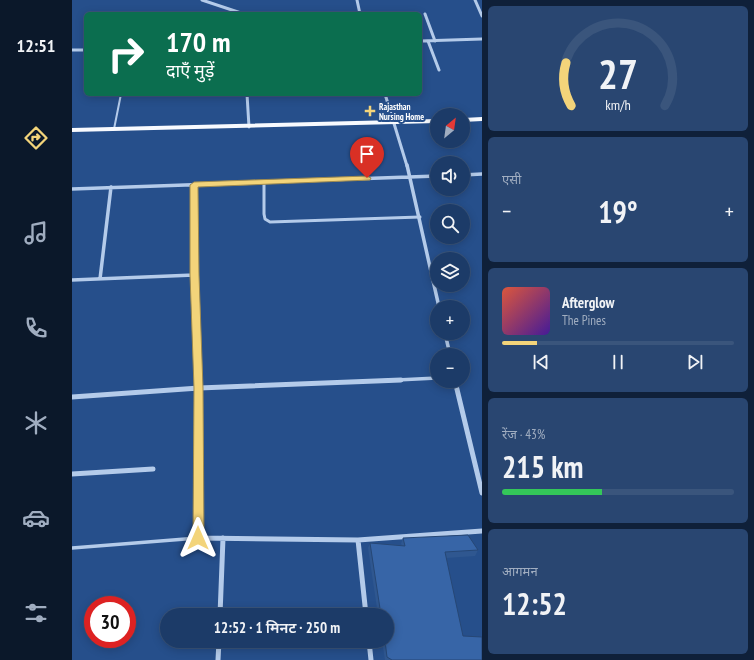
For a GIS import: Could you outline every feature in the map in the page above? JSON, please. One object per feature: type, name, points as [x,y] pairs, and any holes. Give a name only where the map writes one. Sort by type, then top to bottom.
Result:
[{"type":"main road","points":[[470,120],[482,119]]},
{"type":"main road","points":[[72,130],[249,127],[430,121]]},
{"type":"street","points":[[202,0],[238,12]]},
{"type":"street","points":[[357,0],[360,12]]},
{"type":"street","points":[[475,0],[482,16]]},
{"type":"street","points":[[425,14],[435,40]]},
{"type":"street","points":[[422,41],[482,39]]},
{"type":"street","points":[[428,41],[439,70]]},
{"type":"street","points":[[72,50],[84,50]]},
{"type":"street","points":[[247,96],[249,127]]},
{"type":"street","points":[[386,96],[411,177],[438,300]]},
{"type":"street","points":[[470,175],[482,174]]},
{"type":"street","points":[[72,189],[430,176]]},
{"type":"street","points":[[194,185],[194,275],[199,388],[198,538],[358,540],[482,531]]},
{"type":"street","points":[[100,279],[111,188]]},
{"type":"street","points":[[72,280],[194,275]]},
{"type":"street","points":[[72,397],[199,388],[430,378]]},
{"type":"street","points":[[458,388],[482,493]]},
{"type":"street","points":[[72,474],[153,469]]},
{"type":"street","points":[[220,608],[223,538]]},
{"type":"street","points":[[358,540],[365,608]]},
{"type":"street","points":[[218,648],[218,660]]},
{"type":"street","points":[[370,648],[371,660]]},
{"type":"lane","points":[[114,129],[121,96]]},
{"type":"lane","points":[[264,182],[264,214],[265,219],[270,222],[420,217]]},
{"type":"lane","points":[[72,548],[198,538]]},
{"type":"building","points":[[468,535],[478,550],[445,552],[463,636],[482,637],[482,660],[392,660],[387,657],[386,648],[394,648],[394,608],[380,608],[370,543],[405,546],[403,538]]},
{"type":"place","name":"Rajasthan Nursing Home","points":[[370,111]]},
{"type":"route","points":[[198,538],[199,388],[194,275],[194,185],[367,178]]}]
